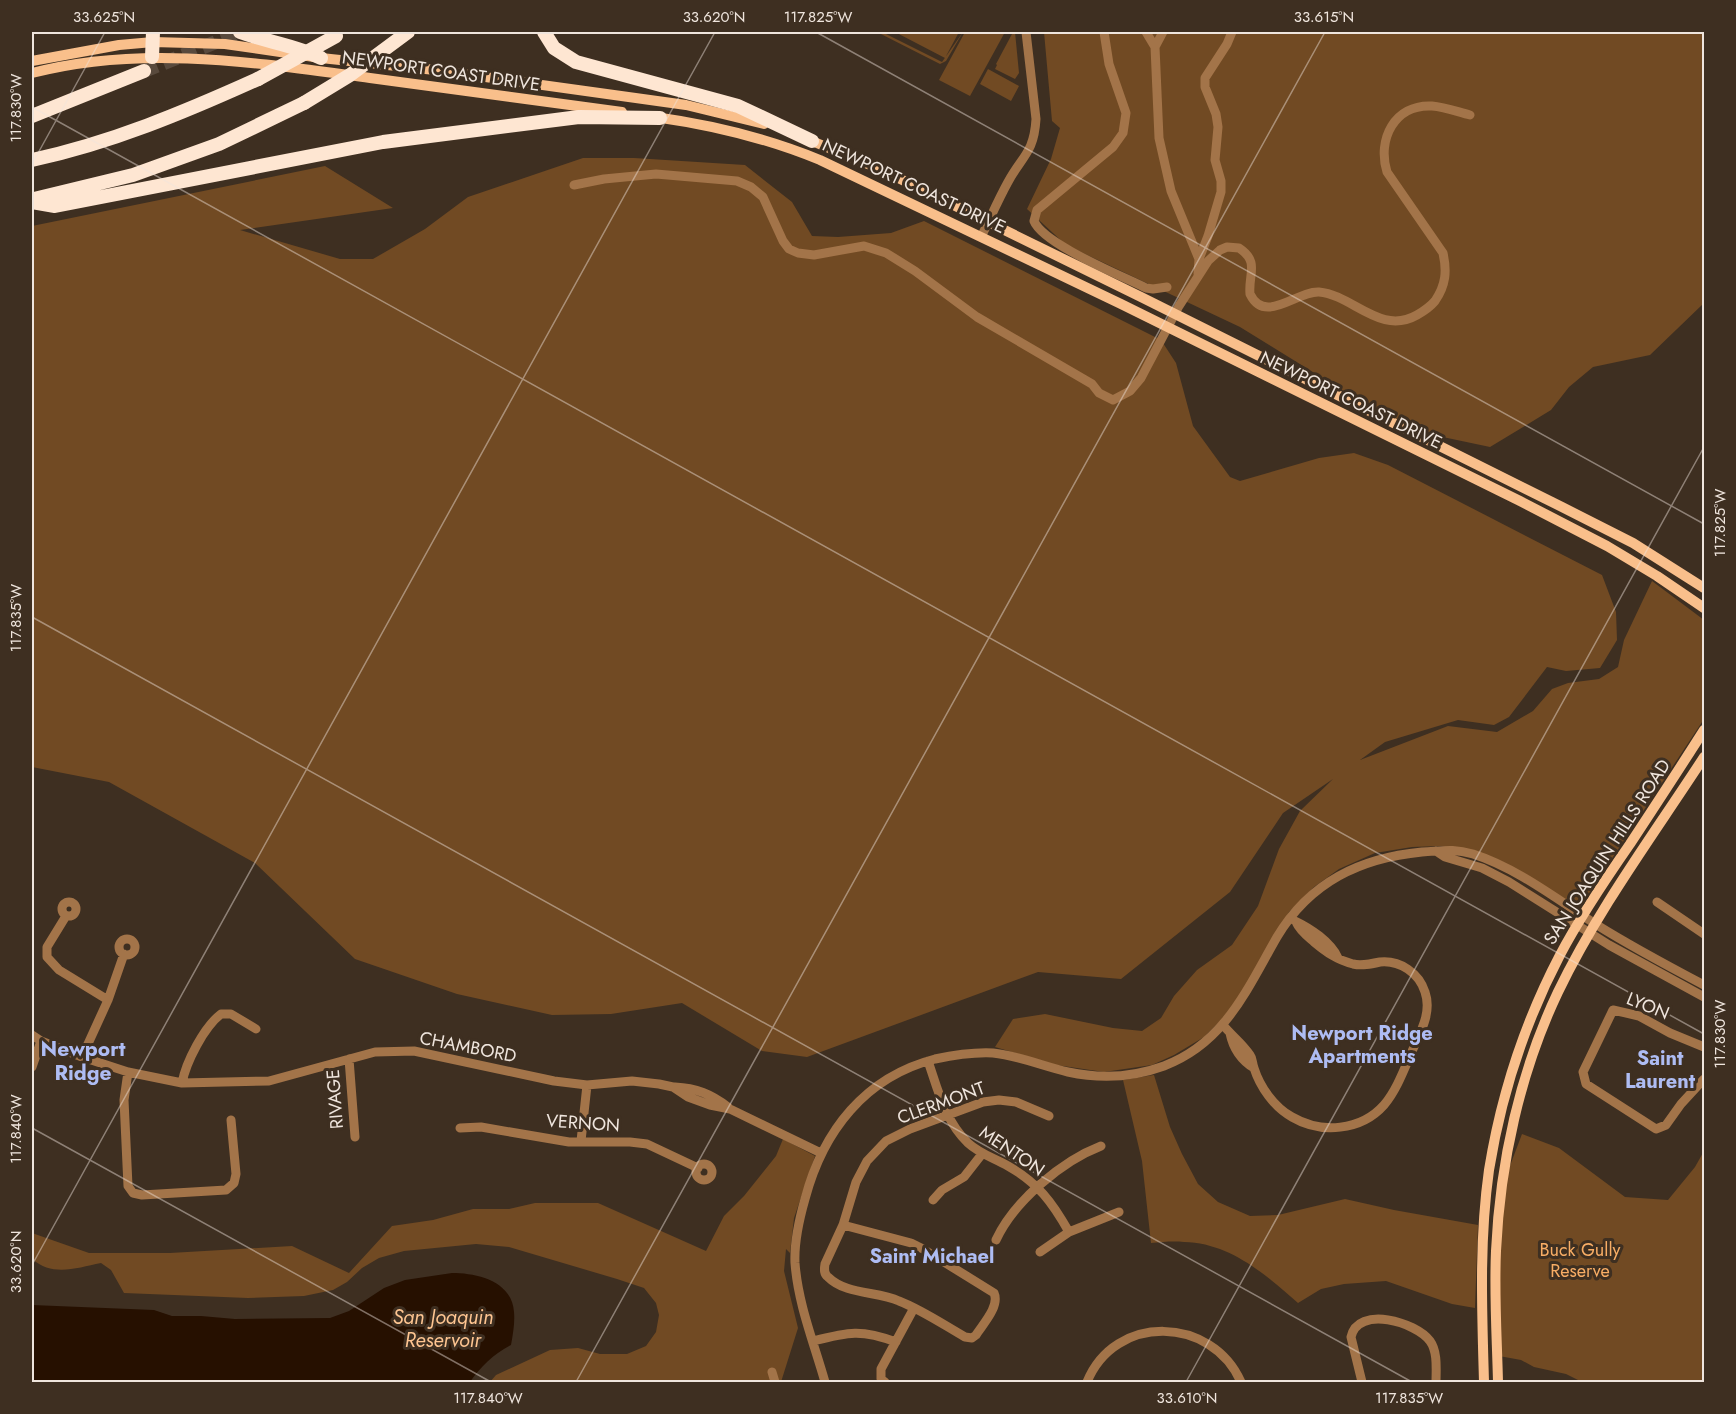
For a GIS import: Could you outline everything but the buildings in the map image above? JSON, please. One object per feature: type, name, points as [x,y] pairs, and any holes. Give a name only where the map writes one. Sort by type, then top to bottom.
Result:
[{"type":"highway","points":[[240,32],[304,49],[321,58]]},
{"type":"highway","points":[[32,201],[133,175],[219,144],[304,103],[350,75],[408,32]]},
{"type":"highway","points":[[544,32],[554,48],[576,63],[738,106],[812,141]]},
{"type":"highway","points":[[32,160],[130,132],[180,114],[258,79],[339,34]]},
{"type":"highway","points":[[152,57],[153,37]]},
{"type":"highway","points":[[32,116],[144,71]]},
{"type":"highway","points":[[32,201],[55,206],[342,149],[430,136],[579,117],[660,118]]},
{"type":"main road","name":"NEWPORT COAST DRIVE","points":[[32,61],[153,37],[435,70],[686,105],[745,118],[812,141],[882,170],[1623,538],[1704,588]]},
{"type":"main road","name":"NEWPORT COAST DRIVE","points":[[32,73],[77,63],[152,57],[220,59],[660,118],[735,131],[795,150],[1168,327],[1607,546],[1704,608]]},
{"type":"main road","name":"SAN JOAQUIN HILLS ROAD","points":[[1484,1383],[1482,1252],[1489,1170],[1508,1086],[1530,1023],[1560,954],[1704,730]]},
{"type":"main road","name":"SAN JOAQUIN HILLS ROAD","points":[[1498,1383],[1496,1252],[1503,1178],[1512,1125],[1535,1049],[1557,994],[1592,928],[1704,757]]},
{"type":"street","points":[[981,237],[1011,176],[1031,146],[1035,132],[1036,119],[1026,32]]},
{"type":"street","points":[[1104,32],[1109,64],[1126,113],[1123,133],[1113,147],[1037,210],[1034,221],[1043,234],[1073,252],[1146,288],[1167,287]]},
{"type":"street","points":[[1146,32],[1155,47],[1159,138],[1163,161],[1171,191],[1199,259],[1196,279]]},
{"type":"street","points":[[1155,47],[1163,32]]},
{"type":"street","points":[[1199,259],[1221,192],[1221,181],[1215,160],[1218,127],[1216,114],[1205,87],[1205,78],[1232,32]]},
{"type":"street","points":[[574,184],[656,174],[736,181],[751,187],[763,197],[789,249],[814,255],[864,246],[886,253],[915,271],[977,317],[1092,384],[1099,393],[1113,400],[1130,391],[1141,378],[1174,314],[1215,254],[1232,247],[1245,252],[1251,259],[1253,268],[1250,294],[1258,304],[1266,308],[1281,305],[1305,293],[1321,292],[1378,318],[1395,321],[1417,315],[1433,304],[1441,291],[1446,265],[1440,247],[1387,172],[1384,163],[1384,142],[1395,121],[1410,110],[1431,106],[1470,115]]},
{"type":"street","points":[[825,1383],[799,1292],[795,1260],[797,1227],[807,1189],[821,1153],[836,1127],[861,1097],[899,1071],[957,1054],[992,1053],[1024,1059],[1069,1072],[1104,1076],[1132,1074],[1161,1067],[1184,1058],[1223,1025],[1239,1006],[1293,920],[1313,895],[1341,874],[1360,864],[1382,858],[1436,851],[1445,857],[1466,862],[1581,921],[1637,961],[1704,997]]},
{"type":"street","points":[[1657,902],[1704,934]]},
{"type":"street","points":[[66,916],[47,947],[47,957],[59,970],[108,1000]]},
{"type":"street","points":[[1223,1025],[1238,1038],[1252,1058],[1263,1087],[1282,1111],[1301,1122],[1326,1127],[1350,1126],[1369,1118],[1384,1104],[1399,1080],[1426,1017],[1427,998],[1422,985],[1412,972],[1394,963],[1361,965],[1338,958],[1335,951],[1320,938],[1293,920]]},
{"type":"street","points":[[1592,928],[1704,986]]},
{"type":"street","points":[[82,1057],[108,1000],[124,954]]},
{"type":"street","name":"LYON","points":[[1704,1047],[1670,1033],[1639,1016],[1613,1010],[1583,1072],[1586,1084],[1656,1129],[1666,1125],[1681,1104],[1704,1079]]},
{"type":"street","points":[[182,1083],[185,1068],[213,1020],[221,1014],[231,1014],[256,1029]]},
{"type":"street","name":"CHAMBORD","points":[[32,1035],[41,1041],[82,1057],[128,1072],[182,1083],[270,1081],[375,1053],[414,1051],[554,1081],[587,1085],[632,1081],[673,1087],[697,1095],[713,1095],[730,1109],[821,1153]]},
{"type":"street","points":[[32,1067],[41,1041]]},
{"type":"street","name":"RIVAGE","points":[[349,1059],[355,1137]]},
{"type":"street","name":"MENTON","points":[[928,1061],[947,1115],[967,1142],[982,1154],[1006,1165],[1038,1187],[1056,1208],[1069,1232]]},
{"type":"street","points":[[128,1072],[124,1111],[128,1186],[133,1193],[142,1195],[226,1190],[234,1183],[236,1174],[231,1120]]},
{"type":"street","points":[[580,1141],[587,1085]]},
{"type":"street","name":"CLERMONT","points":[[914,1308],[897,1300],[852,1289],[826,1276],[824,1270],[843,1225],[856,1182],[867,1161],[886,1142],[910,1129],[970,1106],[999,1100],[1016,1102],[1049,1116]]},
{"type":"street","name":"VERNON","points":[[460,1128],[481,1127],[569,1142],[647,1144],[698,1168]]},
{"type":"street","points":[[996,1240],[1006,1222],[1038,1187],[1070,1161],[1101,1146]]},
{"type":"street","points":[[933,1200],[942,1190],[964,1177],[982,1154]]},
{"type":"street","points":[[1040,1252],[1069,1232],[1119,1212]]},
{"type":"street","points":[[843,1225],[911,1243],[994,1293],[996,1298],[996,1304],[972,1338],[965,1337],[914,1308],[881,1369],[882,1378]]},
{"type":"street","points":[[1362,1383],[1351,1337],[1353,1329],[1361,1322],[1375,1318],[1419,1331],[1431,1342],[1436,1357],[1436,1383]]},
{"type":"street","points":[[1087,1383],[1092,1371],[1106,1354],[1128,1339],[1148,1332],[1171,1331],[1188,1334],[1216,1350],[1235,1370],[1241,1383]]},
{"type":"street","points":[[813,1341],[848,1332],[862,1332],[896,1342]]},
{"type":"street","points":[[772,1372],[775,1383]]},
{"type":"green space","points":[[877,32],[882,32],[942,62],[963,32],[946,61],[940,64]]},
{"type":"green space","points":[[895,32],[959,32],[945,58]]},
{"type":"green space","points":[[965,32],[1005,32],[970,96],[939,80]]},
{"type":"green space","points":[[1011,32],[1015,32],[1019,73],[1015,79],[995,69]]},
{"type":"green space","points":[[1044,32],[1704,32],[1704,303],[1650,355],[1593,367],[1569,387],[1551,410],[1490,447],[1405,429],[1240,327],[1066,245],[1027,209],[1051,159],[1060,128],[1052,121]]},
{"type":"green space","points":[[988,69],[1019,86],[1011,101],[980,84]]},
{"type":"green space","points":[[583,158],[634,158],[745,165],[792,202],[812,236],[838,237],[891,233],[924,221],[1161,340],[1176,363],[1193,426],[1230,477],[1240,481],[1319,458],[1354,453],[1388,465],[1602,575],[1616,612],[1617,640],[1600,668],[1566,671],[1547,667],[1509,717],[1494,725],[1458,720],[1385,742],[1360,760],[1448,726],[1497,732],[1533,711],[1552,689],[1568,683],[1599,679],[1618,667],[1624,640],[1652,581],[1704,620],[1704,719],[1580,907],[1478,854],[1441,846],[1412,847],[1375,853],[1339,869],[1314,887],[1289,912],[1242,992],[1223,1018],[1204,1037],[1152,1065],[1104,1072],[1056,1065],[995,1047],[1013,1019],[1045,1014],[1113,1028],[1142,1031],[1161,1018],[1174,996],[1197,970],[1232,945],[1258,906],[1279,849],[1300,811],[1333,779],[1283,813],[1230,892],[1121,979],[1038,972],[807,1057],[762,1051],[682,1003],[611,1014],[552,1015],[457,994],[355,959],[255,863],[109,782],[32,767],[32,226],[325,166],[393,208],[240,230],[340,259],[373,259],[425,229],[468,197]]},
{"type":"green space","points":[[1154,1075],[1170,1127],[1182,1154],[1198,1184],[1218,1202],[1250,1216],[1278,1215],[1345,1199],[1478,1225],[1475,1308],[1452,1304],[1386,1281],[1344,1284],[1321,1289],[1298,1303],[1260,1271],[1232,1254],[1201,1244],[1151,1243],[1142,1161],[1123,1080]]},
{"type":"green space","name":"Buck Gully Reserve","points":[[1522,1134],[1559,1148],[1625,1197],[1668,1200],[1695,1167],[1704,1151],[1704,1382],[1582,1382],[1566,1374],[1534,1367],[1521,1360],[1499,1356],[1496,1276],[1505,1179]]},
{"type":"green space","points":[[783,1139],[815,1156],[794,1218],[790,1253],[786,1249],[784,1271],[798,1328],[781,1382],[490,1382],[496,1375],[550,1350],[578,1348],[600,1354],[627,1354],[646,1346],[656,1332],[659,1315],[656,1303],[644,1288],[509,1247],[476,1244],[404,1251],[379,1258],[333,1290],[304,1296],[248,1298],[124,1293],[111,1270],[101,1263],[65,1270],[48,1268],[32,1259],[32,1233],[89,1253],[170,1253],[292,1246],[349,1273],[392,1226],[433,1220],[473,1209],[509,1209],[535,1203],[598,1203],[706,1251],[724,1216],[744,1196],[776,1156]]},
{"type":"water","name":"San Joaquin Reservoir","points":[[452,1273],[482,1277],[500,1286],[512,1301],[514,1312],[511,1345],[488,1361],[470,1382],[32,1382],[32,1305],[154,1310],[172,1316],[235,1319],[330,1318],[349,1311],[384,1288],[405,1280]]},
{"type":"tunnel","points":[[144,71],[241,32]]},
{"type":"district","name":"Newport Ridge Apartments","points":[[1362,1044]]},
{"type":"district","name":"Newport Ridge","points":[[83,1061]]},
{"type":"district","name":"Saint Laurent","points":[[1660,1070]]},
{"type":"district","name":"Saint Michael","points":[[932,1256]]}]
